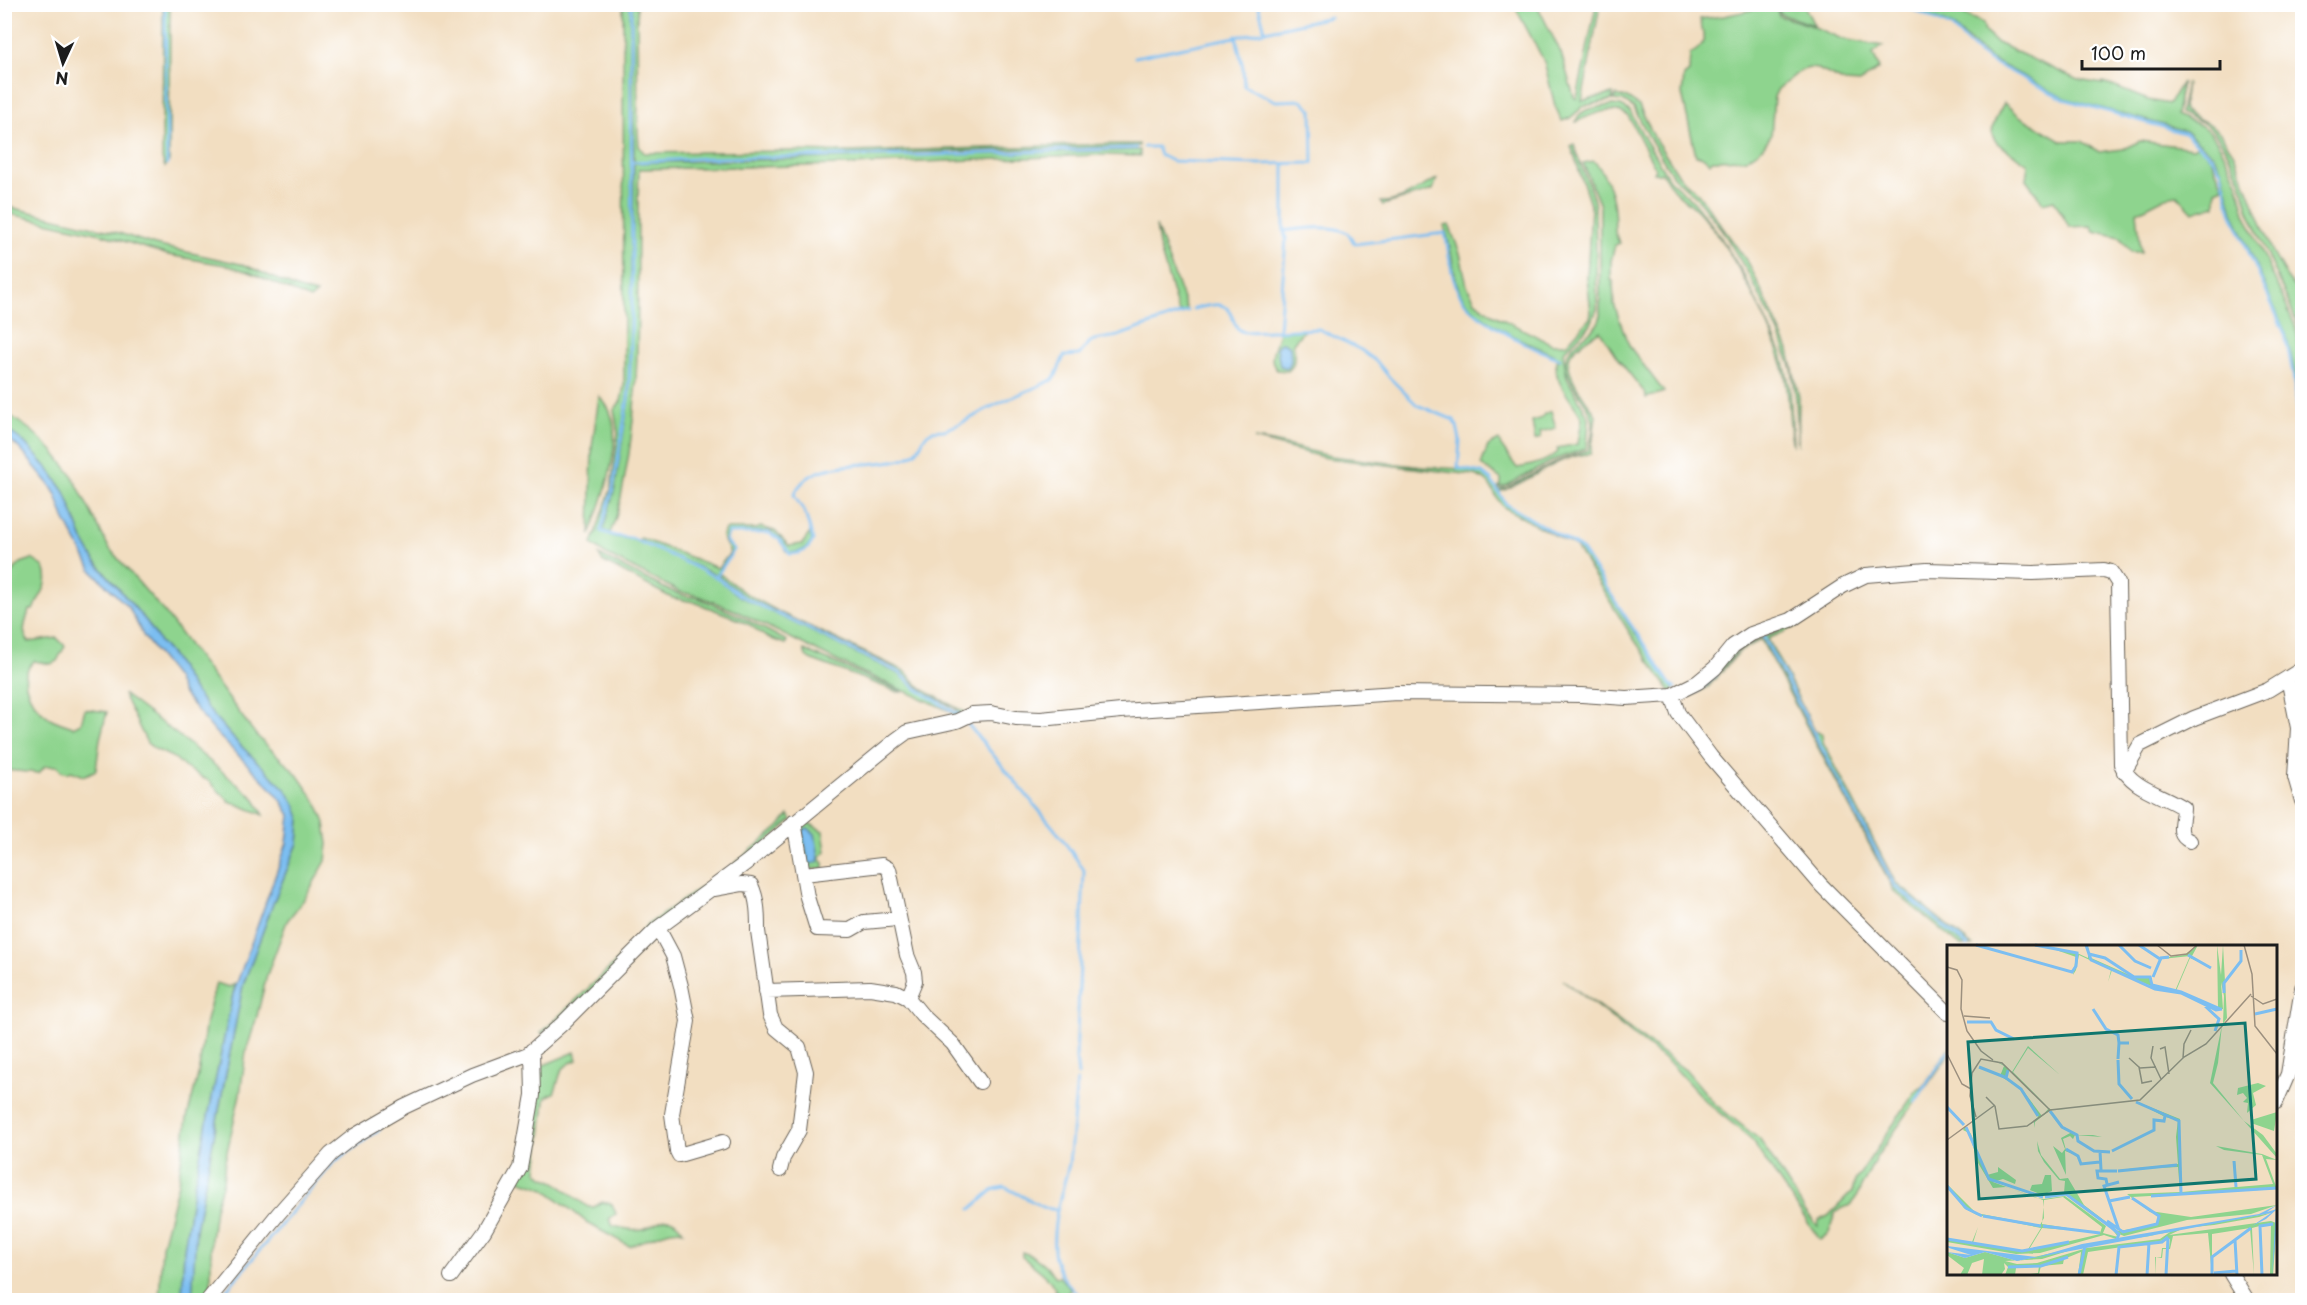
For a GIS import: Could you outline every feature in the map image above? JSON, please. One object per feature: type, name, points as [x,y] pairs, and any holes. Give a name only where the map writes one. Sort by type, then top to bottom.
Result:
[{"type":"street","points":[[208,1300],[313,1172],[343,1144],[384,1118],[424,1097],[472,1075],[512,1061],[532,1050],[562,1024],[658,928],[746,863],[907,732],[957,721],[972,714],[991,713],[1017,718],[1041,719],[1102,712],[1397,693],[1582,695],[1626,698],[1671,695],[1698,682],[1715,668],[1733,646],[1751,634],[1791,620],[1843,586],[1866,575],[1917,570],[2042,573],[2104,570],[2111,572],[2118,583],[2120,758],[2124,772],[2136,784],[2183,808],[2180,832],[2183,838],[2190,841]]},
{"type":"street","points":[[2124,772],[2140,745],[2194,718],[2258,695],[2302,669]]},
{"type":"street","points":[[2288,678],[2298,728],[2294,769],[2302,801]]},
{"type":"street","points":[[1671,695],[1678,713],[1711,757],[1821,885],[1947,1012]]},
{"type":"street","points":[[2120,729],[2140,745]]},
{"type":"street","points":[[794,822],[807,897],[817,929],[850,930],[864,921],[898,919]]},
{"type":"street","points":[[804,874],[886,866],[891,875],[906,955],[914,972],[915,981],[908,998]]},
{"type":"street","points":[[709,890],[742,884],[750,885],[759,918],[758,931],[766,991],[773,1022],[784,1036],[799,1047],[806,1072],[799,1130],[783,1158],[780,1170]]},
{"type":"street","points":[[658,928],[673,956],[688,1021],[672,1114],[676,1151],[679,1155],[723,1142]]},
{"type":"street","points":[[766,991],[870,988],[896,992],[908,998],[922,1016],[962,1054],[980,1082]]},
{"type":"street","points":[[2277,1100],[2288,1074],[2302,988]]},
{"type":"street","points":[[451,1276],[484,1231],[520,1168],[533,1095],[532,1050]]},
{"type":"street","points":[[2232,1275],[2247,1300]]},
{"type":"green space","points":[[163,5],[170,5],[169,161],[165,167],[162,159]]},
{"type":"green space","points":[[623,5],[630,5],[631,301],[628,392],[613,489],[600,531],[614,537],[631,539],[715,577],[739,596],[899,674],[917,690],[953,710],[959,716],[957,718],[950,711],[839,662],[736,611],[699,596],[680,592],[605,554],[592,544],[611,489],[618,433],[614,410],[621,401],[624,386]]},
{"type":"green space","points":[[632,5],[637,5],[638,131],[639,146],[644,153],[847,152],[1115,144],[1139,144],[1139,146],[634,161]]},
{"type":"green space","points":[[1514,5],[1537,5],[1561,53],[1574,97],[1577,99],[1596,5],[1600,5],[1582,101],[1613,94],[1612,100],[1584,106],[1570,118],[1562,121],[1555,106],[1544,61]]},
{"type":"green space","points":[[1775,5],[1779,16],[1810,25],[1842,39],[1883,46],[1873,54],[1879,68],[1860,83],[1845,82],[1818,69],[1809,68],[1800,71],[1778,89],[1774,97],[1771,136],[1761,149],[1746,159],[1712,160],[1710,163],[1701,156],[1696,156],[1682,94],[1684,76],[1689,72],[1690,54],[1700,47],[1703,40],[1700,19]]},
{"type":"green space","points":[[1777,5],[1804,5],[1814,25],[1780,14]]},
{"type":"green space","points":[[1905,5],[1942,5],[1983,23],[1985,32],[1997,43],[2078,80],[2103,84],[2103,82],[2148,100],[2169,104],[2182,82],[2176,115],[2200,125],[2211,133],[2222,149],[2238,184],[2245,213],[2296,328],[2302,363],[2302,435],[2295,374],[2286,334],[2233,212],[2222,171],[2214,156],[2185,131],[2064,98],[1989,58],[1952,26]]},
{"type":"green space","points":[[2186,83],[2184,111],[2211,125],[2220,133],[2234,154],[2274,255],[2301,296],[2302,342],[2299,327],[2249,211],[2241,182],[2225,147],[2213,131],[2202,122],[2180,113]]},
{"type":"green space","points":[[1616,95],[1627,98],[1639,106],[1655,139],[1680,177],[1698,193],[1749,264],[1789,350],[1799,397],[1798,446],[1792,369],[1779,333],[1748,273],[1722,230],[1697,198],[1673,176],[1634,108],[1623,101],[1613,100]]},
{"type":"green space","points":[[2004,103],[2021,117],[2062,141],[2082,141],[2099,152],[2123,149],[2140,141],[2193,148],[2198,145],[2211,158],[2223,187],[2216,190],[2216,205],[2193,212],[2177,195],[2166,197],[2137,212],[2141,252],[2131,252],[2120,237],[2094,231],[2091,226],[2069,227],[2054,200],[2043,203],[2026,179],[2028,164],[1995,140],[1992,134],[1993,127]]},
{"type":"green space","points":[[1612,105],[1621,106],[1630,111],[1669,179],[1694,202],[1718,233],[1744,275],[1782,354],[1790,387],[1793,446],[1787,384],[1776,346],[1747,284],[1711,226],[1675,191],[1661,172],[1654,173],[1656,169],[1628,116],[1609,111],[1576,122],[1581,113],[1585,111]]},
{"type":"green space","points":[[1574,144],[1595,207],[1597,309],[1591,324],[1563,352],[1567,378],[1589,418],[1587,446],[1585,449],[1556,459],[1506,486],[1497,488],[1501,485],[1501,479],[1481,465],[1488,446],[1499,440],[1517,468],[1533,464],[1554,455],[1558,452],[1557,448],[1578,444],[1582,418],[1557,376],[1556,360],[1561,358],[1488,321],[1465,300],[1459,290],[1444,226],[1449,225],[1460,253],[1467,286],[1475,301],[1492,314],[1552,344],[1566,344],[1590,318],[1591,313],[1587,278],[1591,207],[1571,146]]},
{"type":"green space","points":[[1140,150],[1140,156],[1100,155],[851,165],[639,169],[637,346],[633,417],[629,453],[617,514],[610,533],[603,530],[615,488],[630,390],[634,163]]},
{"type":"green space","points":[[1594,161],[1602,171],[1610,191],[1615,215],[1615,232],[1620,243],[1615,245],[1611,261],[1614,304],[1630,347],[1664,392],[1646,398],[1645,393],[1618,359],[1600,331],[1579,345],[1569,358],[1571,375],[1596,415],[1591,454],[1566,459],[1510,488],[1498,492],[1497,490],[1507,488],[1558,461],[1589,450],[1593,429],[1592,417],[1569,378],[1566,361],[1571,348],[1593,329],[1600,319],[1600,206],[1583,163]]},
{"type":"green space","points":[[1437,179],[1433,190],[1383,205],[1381,202],[1396,200]]},
{"type":"green space","points":[[5,206],[119,233],[155,245],[245,265],[296,288],[316,294],[310,299],[249,272],[225,265],[168,255],[101,234],[5,213]]},
{"type":"green space","points":[[1156,226],[1187,310],[1183,313],[1178,311],[1159,246]]},
{"type":"green space","points":[[1304,330],[1293,343],[1294,358],[1291,368],[1288,371],[1277,370],[1272,356],[1279,331]]},
{"type":"green space","points":[[599,396],[607,406],[614,425],[613,457],[590,535],[592,447]]},
{"type":"green space","points":[[4,411],[32,431],[52,450],[72,475],[109,548],[165,613],[256,735],[296,773],[317,803],[325,823],[328,844],[326,861],[305,898],[287,921],[267,975],[246,1052],[223,1182],[215,1208],[211,1240],[211,1287],[203,1300],[192,1300],[194,1241],[243,985],[298,843],[300,818],[286,791],[212,714],[147,622],[95,561],[83,540],[65,492],[25,443],[5,428]]},
{"type":"green space","points":[[1551,411],[1556,428],[1540,432],[1541,438],[1535,440],[1532,421],[1542,418],[1544,414]]},
{"type":"green space","points":[[1254,439],[1331,456],[1423,467],[1465,469],[1482,473],[1490,480],[1506,504],[1581,549],[1673,688],[1672,694],[1631,635],[1576,547],[1505,508],[1486,481],[1474,475],[1326,458]]},
{"type":"green space","points":[[761,527],[775,531],[789,546],[802,544],[810,533],[812,541],[805,549],[798,552],[787,552],[778,538],[770,531],[727,533],[725,539],[733,551],[716,575],[638,540],[641,538],[718,568],[730,553],[722,537],[725,529]]},
{"type":"green space","points":[[599,555],[666,589],[699,598],[742,617],[787,641],[785,644],[766,637],[750,625],[694,602],[672,598],[602,561]]},
{"type":"green space","points":[[32,559],[44,567],[46,585],[33,610],[29,610],[24,627],[26,638],[29,642],[57,638],[65,646],[57,661],[51,664],[34,661],[28,668],[26,684],[28,691],[43,713],[73,727],[81,723],[85,709],[107,712],[100,739],[96,770],[84,776],[71,771],[68,773],[61,771],[58,766],[45,766],[39,773],[5,770],[5,579],[21,563]]},
{"type":"green space","points":[[720,574],[745,593],[781,613],[905,671],[922,689],[966,713],[961,715],[955,708],[925,693],[904,674],[889,665],[744,596],[718,576]]},
{"type":"green space","points":[[1854,581],[1854,586],[1827,603],[1823,610],[1810,620],[1768,639],[1815,731],[1822,734],[1823,742],[1895,882],[1971,945],[1968,945],[1895,885],[1764,637],[1811,615],[1822,606],[1740,646],[1710,681],[1699,689],[1678,697],[1676,702],[1684,717],[1711,753],[1688,725],[1674,702],[1675,695],[1702,683],[1733,646],[1751,635],[1791,621]]},
{"type":"green space","points":[[1762,638],[1893,886],[1965,945],[1960,945],[1894,891],[1761,640],[1741,650],[1708,687],[1681,701],[1679,699],[1706,687],[1741,648]]},
{"type":"green space","points":[[804,650],[903,692],[810,659]]},
{"type":"green space","points":[[123,694],[183,739],[254,798],[264,815],[229,801],[209,781],[147,743]]},
{"type":"green space","points":[[1734,779],[1802,859],[1947,1011],[1823,886]]},
{"type":"green space","points":[[789,815],[792,820],[543,1034],[541,1033],[614,964],[647,925],[734,864],[779,827]]},
{"type":"green space","points":[[803,820],[823,831],[826,852],[821,856],[821,860],[824,868],[805,870],[797,825]]},
{"type":"green space","points":[[1563,980],[1688,1072],[1714,1103],[1760,1140],[1807,1214],[1818,1226],[1819,1220],[1828,1216],[1852,1192],[1855,1181],[1915,1092],[1924,1086],[1947,1051],[1947,1057],[1877,1156],[1852,1205],[1835,1213],[1829,1233],[1820,1240],[1749,1137],[1705,1101],[1673,1066]]},
{"type":"green space","points":[[216,983],[229,987],[235,984],[193,1191],[184,1250],[182,1298],[159,1300],[162,1246],[178,1183],[187,1118]]},
{"type":"green space","points":[[575,1052],[577,1060],[563,1069],[554,1093],[546,1097],[537,1171],[588,1207],[594,1207],[602,1202],[612,1204],[616,1214],[609,1219],[613,1226],[638,1230],[668,1219],[678,1224],[683,1231],[671,1231],[629,1246],[589,1224],[545,1189],[517,1179],[539,1067]]},
{"type":"green space","points":[[1022,1252],[1041,1262],[1056,1277],[1059,1276],[1071,1290],[1066,1294],[1065,1300],[1057,1300],[1050,1281],[1022,1257]]},
{"type":"water","points":[[1283,342],[1290,346],[1291,361],[1288,368],[1280,366],[1277,347]]},
{"type":"water","points":[[5,428],[25,443],[50,471],[65,492],[83,540],[95,561],[147,622],[212,714],[286,790],[300,818],[298,843],[243,985],[196,1229],[192,1300],[182,1300],[184,1250],[193,1191],[233,994],[287,843],[290,815],[270,787],[215,732],[182,692],[176,678],[144,637],[129,608],[92,571],[64,518],[50,485],[21,450],[5,435]]},
{"type":"water","points":[[808,828],[815,834],[819,858],[818,862],[811,864],[808,861],[802,830]]},
{"type":"waterway","points":[[165,4],[167,164]]},
{"type":"waterway","points":[[631,4],[632,301],[629,392],[613,489],[601,531],[631,538],[716,577],[740,595],[761,606],[900,673],[917,689],[959,715]]},
{"type":"waterway","points":[[1135,57],[1265,31],[1258,4]]},
{"type":"waterway","points":[[1901,4],[1951,27],[1988,60],[2064,99],[2184,133],[2212,157],[2221,171],[2231,212],[2285,334],[2302,442]]},
{"type":"waterway","points":[[1265,31],[1330,17]]},
{"type":"waterway","points":[[1144,147],[1157,147],[1160,155],[1172,161],[1313,163],[1312,110],[1302,100],[1276,101],[1244,86],[1243,68],[1236,36]]},
{"type":"waterway","points":[[632,162],[711,158],[930,155],[1136,148]]},
{"type":"waterway","points":[[1279,330],[1286,239],[1284,165]]},
{"type":"waterway","points":[[1284,231],[1316,228],[1341,230],[1348,234],[1355,244],[1445,233],[1455,283],[1468,306],[1506,333],[1560,359]]},
{"type":"waterway","points":[[1193,309],[1213,305],[1223,306],[1230,312],[1239,330],[1244,332],[1319,329],[1361,350],[1377,362],[1417,405],[1454,420],[1460,440],[1458,468],[1482,473],[1491,480],[1506,504],[1581,549],[1670,684],[1675,688]]},
{"type":"waterway","points":[[716,577],[734,550],[726,541],[728,533],[769,533],[779,539],[790,554],[807,549],[813,540],[805,513],[794,495],[802,483],[813,474],[842,466],[889,462],[909,456],[915,453],[924,437],[930,432],[957,425],[997,404],[1052,380],[1064,356],[1079,355],[1090,342],[1118,336],[1188,311]]},
{"type":"waterway","points":[[1763,636],[1894,885],[1967,945]]},
{"type":"waterway","points":[[1684,696],[1699,690],[1716,675]]},
{"type":"waterway","points":[[966,722],[1061,837],[1084,870],[1076,1058],[1078,1075]]},
{"type":"waterway","points":[[1915,1102],[1947,1053]]},
{"type":"waterway","points":[[971,1209],[994,1189],[1005,1187],[1045,1208],[1057,1210],[1069,1164],[1077,1081]]},
{"type":"waterway","points":[[218,1300],[333,1163],[380,1129]]},
{"type":"waterway","points":[[1057,1210],[1054,1250],[1059,1271],[1085,1300]]},
{"type":"waterway","points":[[171,1300],[182,1298]]}]
